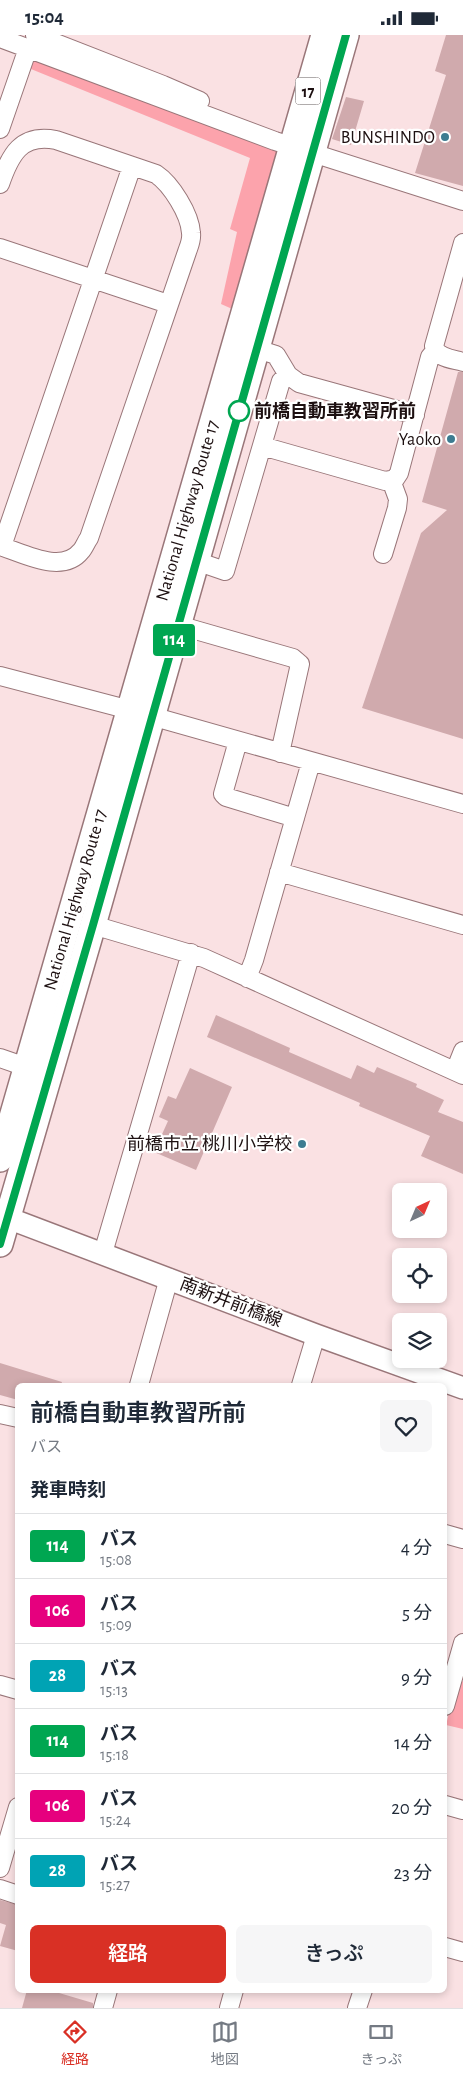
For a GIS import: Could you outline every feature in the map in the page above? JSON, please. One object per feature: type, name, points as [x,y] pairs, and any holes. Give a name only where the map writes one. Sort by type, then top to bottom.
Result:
[{"type":"highway","name":"National Highway Route 17","points":[[0,1244],[4,1217],[93,925],[141,713],[178,625],[257,349],[303,149],[324,35]]},
{"type":"highway","name":"National Highway Route 17","points":[[0,1159],[26,1067],[141,713],[303,149],[346,35]]},
{"type":"main road","name":"南新井前橋線","points":[[4,1217],[316,1335],[463,1388]]},
{"type":"street","points":[[0,37],[31,42],[303,149],[463,201]]},
{"type":"street","points":[[0,129],[31,42]]},
{"type":"street","points":[[0,184],[10,156],[24,144],[38,139],[56,139],[156,174],[170,185],[185,214],[191,232],[187,252],[89,538],[81,552],[67,560],[52,562],[1,546],[132,166]]},
{"type":"street","points":[[262,446],[385,481],[395,479],[399,473],[430,357],[435,351],[437,333],[463,243]]},
{"type":"street","points":[[0,248],[168,304]]},
{"type":"street","points":[[257,349],[276,355],[288,375],[299,383],[415,415]]},
{"type":"street","points":[[435,351],[439,355],[463,362]]},
{"type":"street","points":[[196,561],[225,571],[280,381],[288,375]]},
{"type":"street","points":[[383,553],[398,499],[391,481]]},
{"type":"street","points":[[178,625],[293,659],[300,663],[300,671],[280,753]]},
{"type":"street","points":[[0,676],[141,713],[463,804]]},
{"type":"street","points":[[238,741],[223,795],[295,818]]},
{"type":"street","points":[[246,978],[280,873],[311,761]]},
{"type":"street","points":[[280,873],[463,925]]},
{"type":"street","points":[[93,925],[191,953],[459,1073],[463,1051]]},
{"type":"street","points":[[103,1253],[191,953]]},
{"type":"street","points":[[0,1058],[26,1067]]},
{"type":"street","points":[[140,1383],[169,1278]]},
{"type":"street","points":[[302,1383],[316,1335]]},
{"type":"street","points":[[0,1413],[15,1418]]},
{"type":"street","points":[[447,1535],[463,1539]]},
{"type":"street","points":[[447,1698],[463,1643]]},
{"type":"street","points":[[0,1685],[15,1689]]},
{"type":"street","points":[[447,1806],[463,1810]]},
{"type":"street","points":[[0,1868],[15,1821]]},
{"type":"street","points":[[0,1889],[15,1894]]},
{"type":"street","points":[[447,1948],[463,1952]]},
{"type":"street","points":[[103,2008],[107,1993]]},
{"type":"street","points":[[229,2008],[233,1993]]},
{"type":"street","points":[[357,2008],[361,1993]]},
{"type":"shaded area","points":[[38,60],[286,151],[239,312],[221,304],[237,232],[230,229],[250,158],[26,67],[29,61]]},
{"type":"shaded area","points":[[463,1681],[463,1729],[447,1725],[456,1685]]},
{"type":"building","name":"BUNSHINDO","points":[[446,35],[463,35],[463,186],[415,173],[446,75],[435,71]]},
{"type":"building","points":[[346,97],[364,101],[351,145],[332,139]]},
{"type":"building","points":[[458,372],[463,372],[463,739],[362,708],[421,533],[447,510],[422,502]]},
{"type":"building","points":[[216,1015],[290,1048],[289,1052],[351,1079],[357,1065],[374,1073],[377,1067],[417,1084],[416,1087],[444,1100],[438,1112],[463,1122],[463,1174],[421,1156],[430,1136],[359,1106],[360,1103],[207,1037]]},
{"type":"building","points":[[190,1068],[232,1087],[196,1170],[154,1152],[168,1121],[159,1117],[168,1096],[176,1099]]},
{"type":"building","points":[[0,1363],[62,1382],[15,1383],[15,1399],[0,1395]]},
{"type":"building","points":[[0,1900],[15,1904],[15,1950],[0,1946],[6,1925],[0,1923]]},
{"type":"building","points":[[26,1993],[59,1993],[93,2003],[93,2008],[22,2008]]},
{"type":"bus line","name":"114","points":[[0,1244],[93,925],[346,35]]},
{"type":"place","name":"BUNSHINDO","points":[[445,137]]},
{"type":"place","name":"前橋自動車教習所前","points":[[239,411]]},
{"type":"place","name":"Yaoko","points":[[451,439]]},
{"type":"place","name":"前橋市立 桃川小学校","points":[[302,1144]]}]
